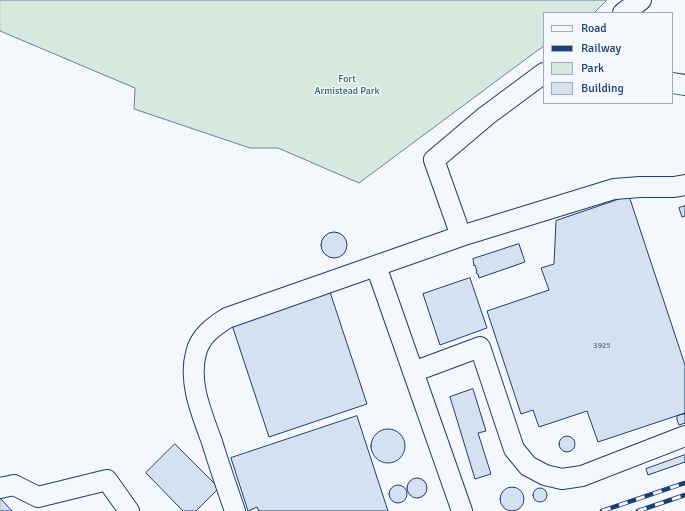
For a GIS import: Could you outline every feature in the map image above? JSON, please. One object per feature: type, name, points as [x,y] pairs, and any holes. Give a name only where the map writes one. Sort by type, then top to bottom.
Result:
[{"type":"lane","points":[[624,12],[640,0]]},
{"type":"lane","points":[[461,236],[434,160],[486,116],[543,74]]},
{"type":"lane","points":[[673,83],[685,85]]},
{"type":"lane","points":[[234,511],[195,393],[193,370],[196,353],[201,340],[211,329],[227,318],[461,236],[614,189],[685,186]]},
{"type":"lane","points":[[376,266],[462,511]]},
{"type":"lane","points":[[413,372],[480,347],[514,449],[528,466],[545,475],[562,479],[582,476],[685,436]]},
{"type":"lane","points":[[0,488],[14,485],[39,504],[107,480],[130,511]]},
{"type":"green space","name":"Fort Armistead Park","points":[[0,0],[607,0],[595,12],[543,12],[543,47],[359,183],[278,148],[250,148],[134,109],[135,88],[0,31]]},
{"type":"building","points":[[629,196],[685,365],[685,413],[598,442],[587,411],[539,427],[533,410],[521,414],[487,311],[549,290],[541,268],[554,264],[556,221]]},
{"type":"building","points":[[685,206],[685,216],[682,217],[679,208]]},
{"type":"building","points":[[334,232],[343,236],[347,245],[343,254],[334,258],[325,254],[321,245],[325,236]]},
{"type":"building","points":[[519,244],[525,262],[479,278],[473,259]]},
{"type":"building","points":[[470,278],[487,328],[440,345],[423,294]]},
{"type":"building","points":[[330,292],[367,404],[269,437],[232,325]]},
{"type":"building","points":[[473,389],[486,431],[478,433],[491,474],[475,479],[450,397]]},
{"type":"building","points":[[685,414],[685,423],[679,425],[677,416]]},
{"type":"building","points":[[357,416],[388,511],[259,511],[257,507],[248,511],[231,458]]},
{"type":"building","points":[[388,429],[400,434],[405,446],[400,458],[388,463],[376,458],[371,446],[376,434]]},
{"type":"building","points":[[564,436],[570,436],[575,441],[573,450],[570,452],[564,452],[559,447],[559,441]]},
{"type":"building","points":[[175,444],[219,488],[196,511],[183,511],[146,473]]},
{"type":"building","points":[[685,455],[685,462],[648,475],[646,469]]},
{"type":"building","points":[[417,478],[424,481],[427,488],[424,495],[417,498],[410,495],[407,488],[410,481]]},
{"type":"building","points":[[398,485],[404,488],[407,494],[404,500],[398,503],[392,500],[389,494],[392,488]]},
{"type":"building","points":[[512,487],[521,490],[524,499],[521,508],[512,511],[503,508],[500,499],[503,490]]},
{"type":"building","points":[[537,488],[543,488],[547,492],[547,498],[543,502],[537,502],[533,498],[533,492]]},
{"type":"building","points":[[0,498],[12,511],[0,511]]},
{"type":"railway","points":[[602,511],[685,483]]},
{"type":"railway","points":[[638,511],[685,495]]}]
